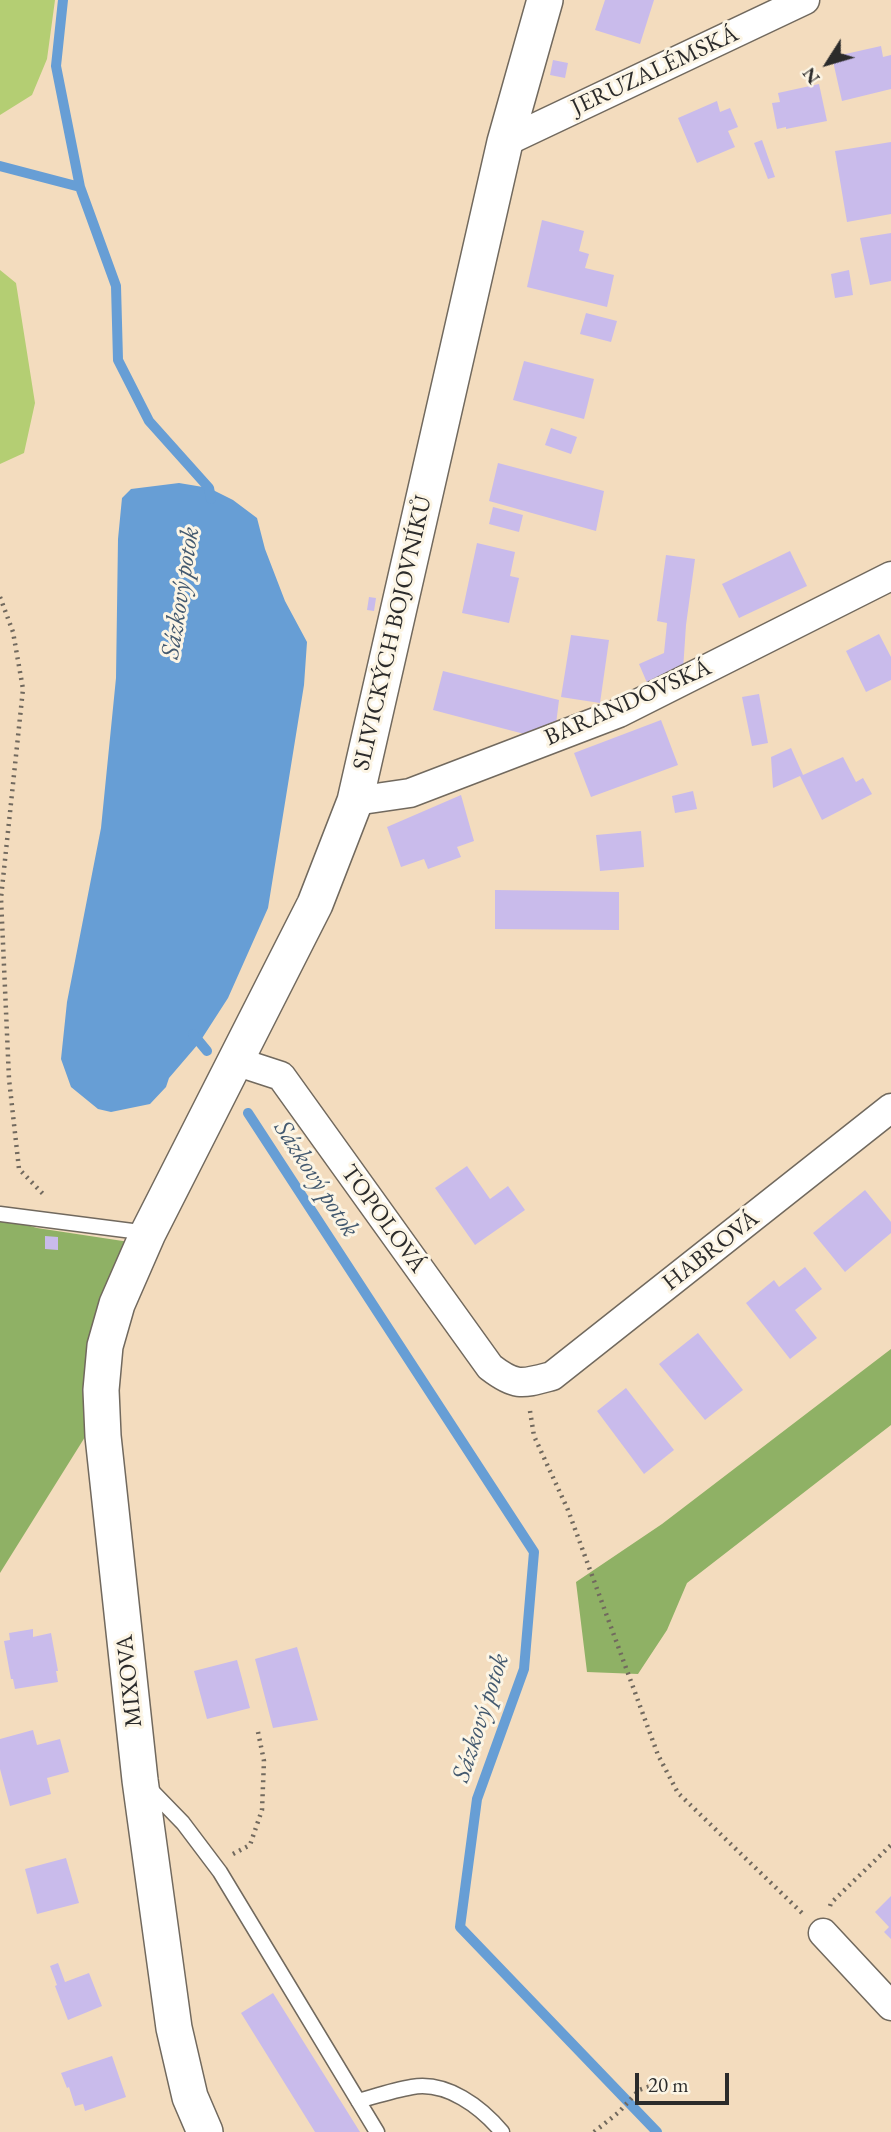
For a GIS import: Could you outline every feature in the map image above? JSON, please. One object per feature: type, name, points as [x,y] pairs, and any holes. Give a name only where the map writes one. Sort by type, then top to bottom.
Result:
[{"type":"street","name":"SLIVICKÝCH BOJOVNÍKŮ","points":[[148,1233],[315,904],[355,801],[505,142],[545,0]]},
{"type":"street","name":"JERUZALÉMSKÁ","points":[[505,142],[805,0]]},
{"type":"street","name":"BARANDOVSKÁ","points":[[355,801],[410,793],[619,713],[891,576]]},
{"type":"street","name":"TOPOLOVÁ","points":[[235,1061],[281,1076],[490,1367],[508,1381],[526,1383]]},
{"type":"street","name":"HABROVÁ","points":[[526,1383],[552,1376],[891,1108]]},
{"type":"street","name":"MIXOVA","points":[[148,1233],[117,1304],[105,1346],[101,1390],[103,1436],[140,1780],[174,2028],[190,2097],[205,2132]]},
{"type":"street","points":[[823,1933],[891,2006]]},
{"type":"lane","points":[[0,1214],[148,1233]]},
{"type":"lane","points":[[140,1780],[183,1823],[214,1865],[377,2132]]},
{"type":"lane","points":[[358,2101],[414,2086],[442,2088],[474,2105],[502,2132]]},
{"type":"path","points":[[0,597],[13,632],[23,689],[1,898],[9,1079],[19,1169],[72,1224]]},
{"type":"path","points":[[526,1383],[534,1436],[568,1510],[658,1755],[678,1793],[823,1933],[831,1903],[891,1845]]},
{"type":"path","points":[[214,1865],[250,1845],[262,1810],[264,1761],[258,1732]]},
{"type":"path","points":[[594,2132],[619,2112],[639,2090],[657,2084],[675,2093]]},
{"type":"green space","points":[[0,0],[55,0],[47,59],[32,95],[0,115]]},
{"type":"green space","points":[[0,270],[16,283],[35,403],[24,453],[0,464]]},
{"type":"green space","points":[[0,1217],[37,1228],[136,1243],[95,1351],[85,1437],[0,1573]]},
{"type":"green space","points":[[891,1349],[891,1425],[687,1583],[667,1630],[638,1674],[587,1672],[576,1582],[662,1524]]},
{"type":"water","points":[[179,483],[209,488],[233,500],[257,518],[265,549],[285,601],[307,642],[304,685],[268,908],[228,998],[199,1043],[150,1104],[111,1112],[98,1109],[71,1087],[61,1059],[67,1002],[101,828],[116,678],[118,539],[122,498],[131,489]]},
{"type":"building","points":[[605,0],[654,0],[640,44],[595,30]]},
{"type":"building","points":[[881,46],[883,57],[891,55],[891,89],[842,101],[832,57]]},
{"type":"building","points":[[553,60],[568,63],[565,78],[550,75]]},
{"type":"building","points":[[819,84],[827,121],[777,129],[772,103],[780,102],[778,93]]},
{"type":"building","points":[[717,101],[720,112],[730,108],[738,127],[728,131],[735,147],[697,163],[678,118]]},
{"type":"building","points":[[762,140],[775,177],[768,179],[754,143]]},
{"type":"building","points":[[891,142],[891,214],[847,222],[835,151]]},
{"type":"building","points":[[542,220],[584,231],[579,251],[589,254],[585,268],[614,275],[607,307],[527,287]]},
{"type":"building","points":[[891,233],[891,281],[870,285],[860,238]]},
{"type":"building","points":[[849,270],[853,295],[835,298],[831,274]]},
{"type":"building","points":[[586,313],[617,321],[611,342],[580,334]]},
{"type":"building","points":[[524,361],[594,379],[584,419],[513,400]]},
{"type":"building","points":[[551,428],[577,437],[571,454],[545,445]]},
{"type":"building","points":[[498,463],[604,491],[596,531],[489,501]]},
{"type":"building","points":[[493,507],[523,515],[519,532],[489,524]]},
{"type":"building","points":[[477,543],[515,552],[510,576],[519,578],[509,623],[462,613]]},
{"type":"building","points":[[790,551],[807,586],[739,618],[722,584]]},
{"type":"building","points":[[666,555],[695,559],[683,670],[648,685],[639,664],[664,653],[667,623],[657,621]]},
{"type":"building","points":[[369,597],[376,598],[374,611],[367,610]]},
{"type":"building","points":[[879,634],[891,657],[891,680],[866,692],[846,651]]},
{"type":"building","points":[[571,635],[609,640],[600,703],[561,697]]},
{"type":"building","points":[[443,671],[559,700],[556,724],[528,735],[433,710]]},
{"type":"building","points":[[759,694],[768,743],[752,746],[742,697]]},
{"type":"building","points":[[661,720],[678,765],[591,797],[574,753]]},
{"type":"building","points":[[791,748],[803,775],[843,757],[856,782],[863,778],[872,794],[822,820],[800,776],[773,788],[771,757]]},
{"type":"building","points":[[693,791],[697,809],[675,813],[672,796]]},
{"type":"building","points":[[461,795],[474,841],[457,847],[461,857],[428,869],[424,859],[401,867],[387,827]]},
{"type":"building","points":[[641,831],[644,867],[600,871],[596,835]]},
{"type":"building","points":[[495,890],[619,892],[619,930],[495,929]]},
{"type":"building","points":[[467,1166],[490,1199],[508,1186],[525,1210],[475,1245],[435,1188]]},
{"type":"building","points":[[865,1190],[891,1222],[891,1233],[845,1272],[813,1233]]},
{"type":"building","points":[[45,1236],[58,1237],[58,1250],[45,1249]]},
{"type":"building","points":[[805,1267],[822,1289],[795,1310],[817,1338],[790,1359],[746,1303],[774,1280],[779,1287]]},
{"type":"building","points":[[698,1333],[743,1390],[705,1420],[659,1364]]},
{"type":"building","points":[[626,1388],[674,1450],[644,1474],[597,1411]]},
{"type":"building","points":[[33,1629],[33,1637],[51,1633],[58,1682],[15,1689],[4,1641],[10,1640],[9,1633]]},
{"type":"building","points":[[297,1647],[318,1720],[273,1728],[255,1659]]},
{"type":"building","points":[[237,1660],[250,1708],[207,1719],[194,1671]]},
{"type":"building","points":[[33,1730],[37,1745],[60,1739],[69,1772],[47,1778],[51,1794],[10,1806],[0,1769],[0,1739]]},
{"type":"building","points":[[66,1858],[79,1903],[37,1914],[25,1869]]},
{"type":"building","points":[[891,1896],[891,1939],[884,1932],[889,1927],[875,1912]]},
{"type":"building","points":[[58,1963],[65,1982],[89,1973],[102,2006],[68,2020],[50,1966]]},
{"type":"building","points":[[273,1993],[360,2132],[315,2132],[241,2013]]},
{"type":"building","points":[[112,2056],[126,2097],[85,2111],[83,2104],[75,2106],[61,2073]]},
{"type":"waterway","name":"Sázkový potok","points":[[63,0],[56,66],[80,187],[116,286],[118,360],[149,421],[209,488],[211,499]]},
{"type":"waterway","points":[[0,166],[80,187]]},
{"type":"waterway","name":"Sázkový potok","points":[[193,1034],[207,1051]]},
{"type":"waterway","name":"Sázkový potok","points":[[248,1113],[534,1552],[524,1669],[477,1799],[460,1927],[657,2132]]}]
